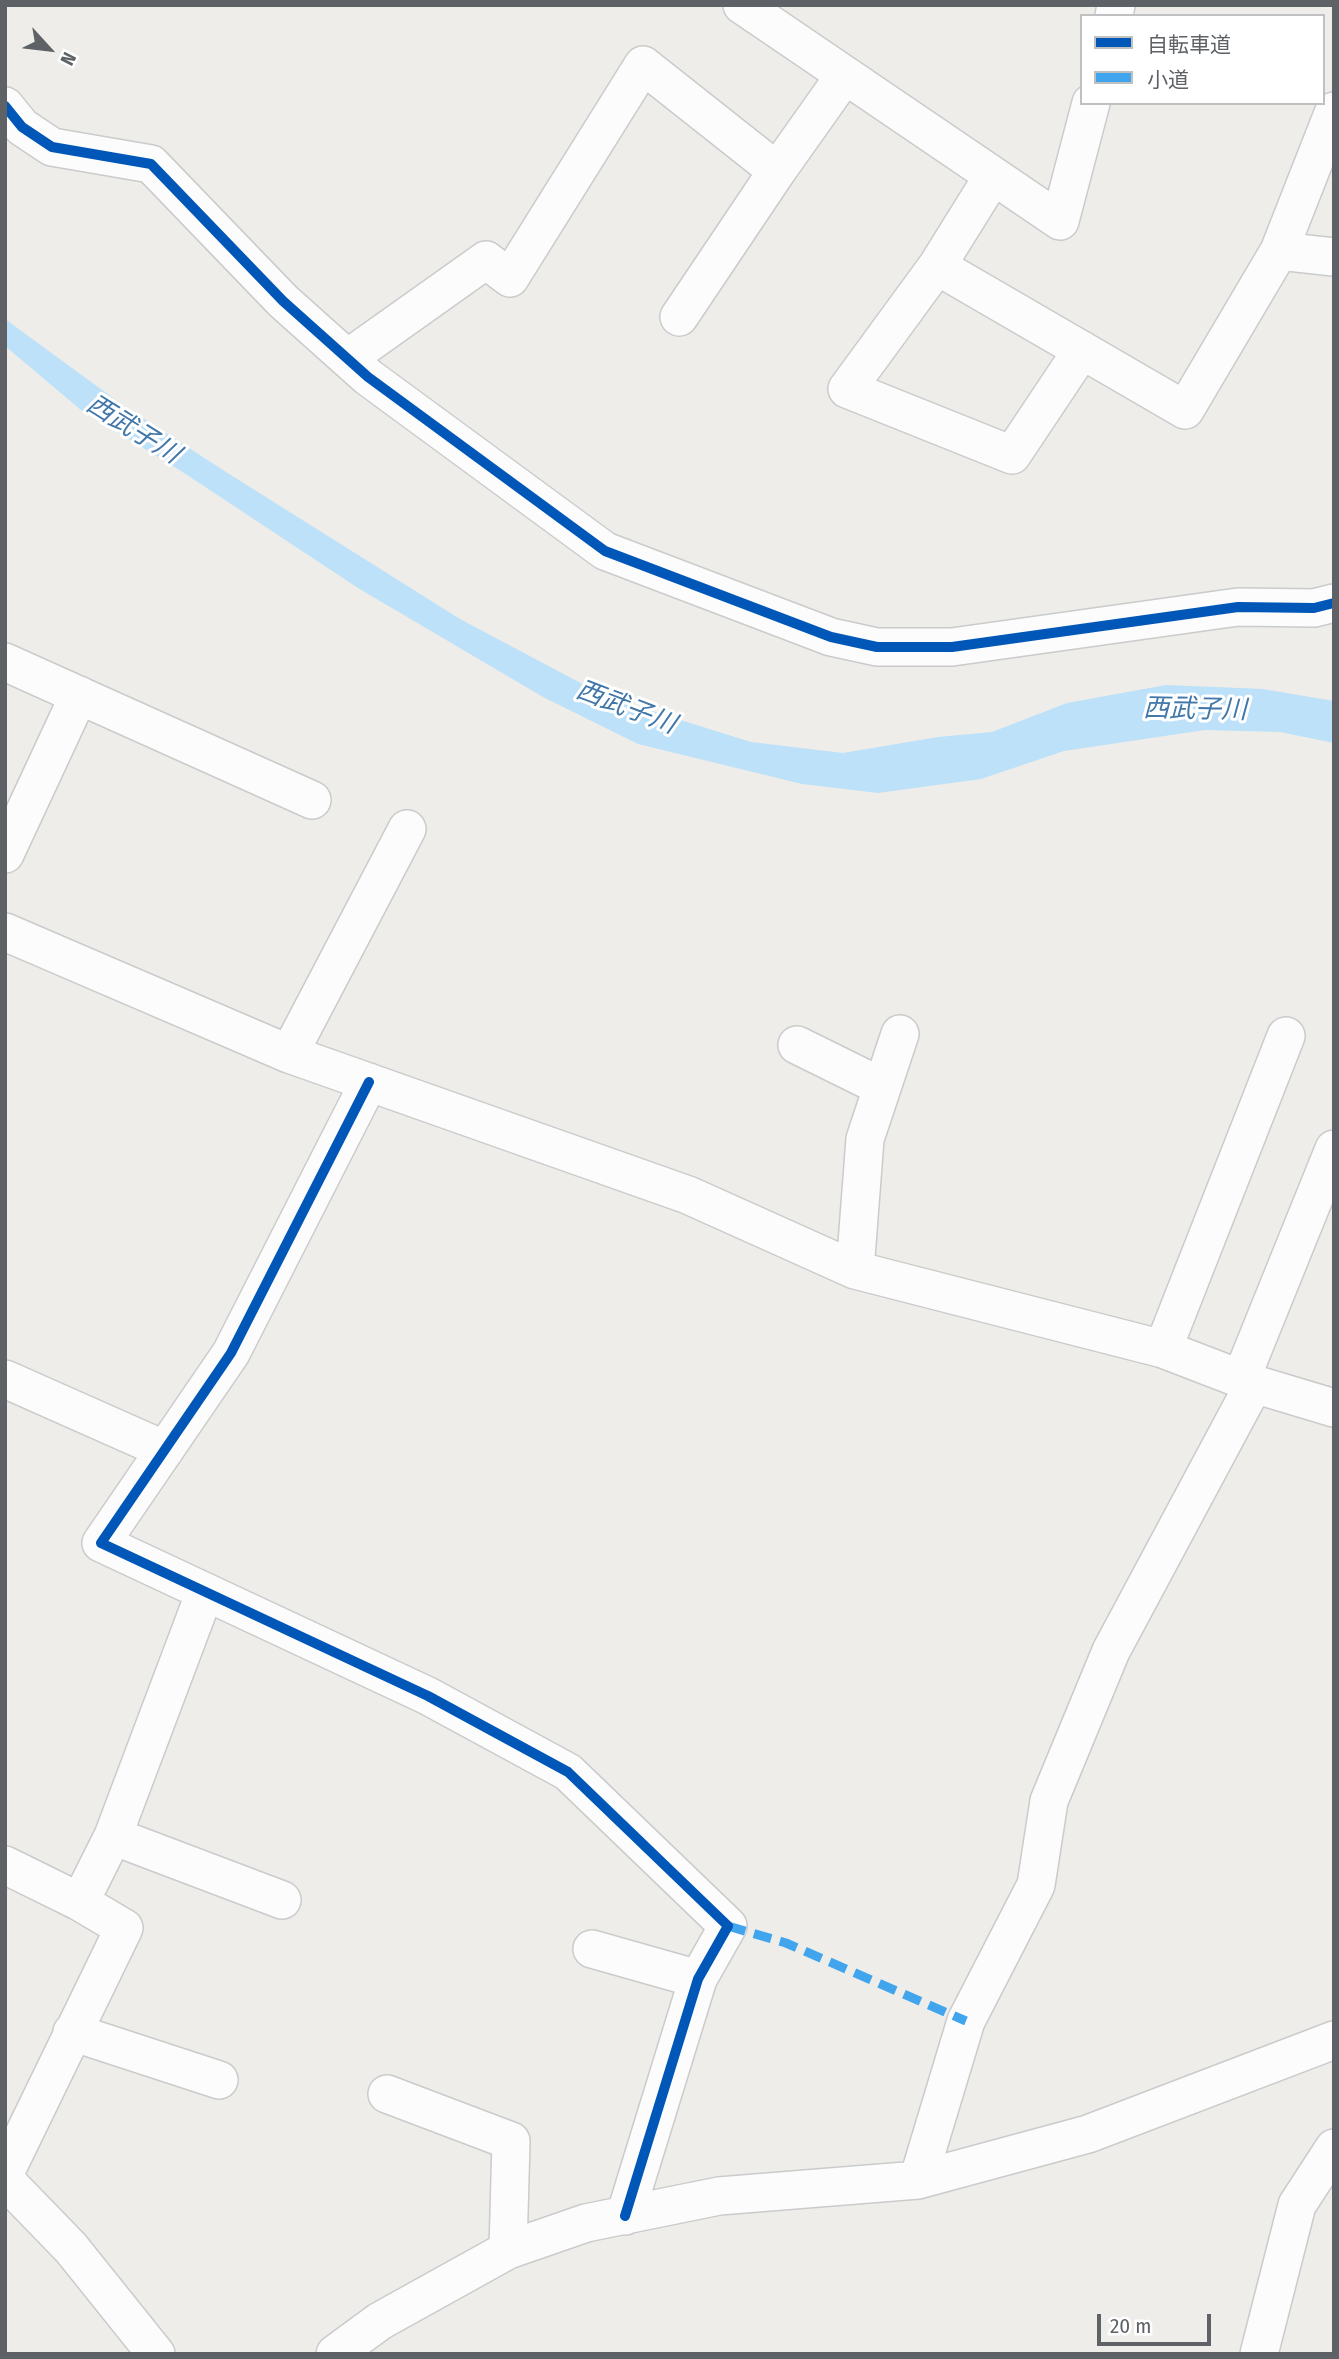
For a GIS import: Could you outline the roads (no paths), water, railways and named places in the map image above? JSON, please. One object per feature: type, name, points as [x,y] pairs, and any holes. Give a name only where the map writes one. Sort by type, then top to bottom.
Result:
[{"type":"street","points":[[742,5],[1060,221],[1090,105]]},
{"type":"street","points":[[348,358],[486,260],[510,278],[643,65],[776,171]]},
{"type":"street","points":[[679,317],[776,171],[845,75]]},
{"type":"street","points":[[5,106],[22,128],[52,147],[151,164],[283,301],[378,384],[605,551],[831,637],[877,647],[952,647],[1238,607],[1314,608],[1334,603]]},
{"type":"street","points":[[937,266],[1185,410],[1279,251],[1334,111]]},
{"type":"street","points":[[993,176],[937,266],[847,389],[1012,455],[1082,350]]},
{"type":"street","points":[[1279,251],[1334,257]]},
{"type":"street","points":[[5,662],[312,800]]},
{"type":"street","points":[[5,854],[79,695]]},
{"type":"street","points":[[289,1054],[407,829]]},
{"type":"street","points":[[5,932],[289,1054],[688,1195],[855,1270],[1163,1349],[1248,1381],[1334,1408]]},
{"type":"street","points":[[855,1270],[865,1139],[900,1034]]},
{"type":"street","points":[[1163,1349],[1286,1036]]},
{"type":"street","points":[[797,1045],[882,1087]]},
{"type":"street","points":[[369,1082],[231,1353],[101,1544],[428,1696],[568,1772],[728,1926],[698,1979],[625,2216]]},
{"type":"street","points":[[918,2180],[966,2021],[1036,1885],[1049,1801],[1111,1651],[1248,1381],[1334,1149]]},
{"type":"street","points":[[5,1379],[165,1450]]},
{"type":"street","points":[[80,1902],[113,1836],[205,1592]]},
{"type":"street","points":[[113,1836],[282,1900]]},
{"type":"street","points":[[5,1865],[80,1902],[124,1928],[5,2173]]},
{"type":"street","points":[[592,1950],[698,1979]]},
{"type":"street","points":[[72,2032],[219,2080]]},
{"type":"street","points":[[335,2354],[380,2321],[508,2250],[586,2222],[719,2196],[918,2180],[1088,2134],[1334,2040]]},
{"type":"street","points":[[387,2094],[511,2141],[508,2250]]},
{"type":"street","points":[[1259,2354],[1297,2205],[1334,2148]]},
{"type":"street","points":[[5,2180],[71,2248],[156,2354]]},
{"type":"water","name":"西武子川","points":[[5,319],[124,406],[460,619],[607,697],[751,742],[843,753],[938,737],[992,732],[1067,703],[1166,685],[1263,689],[1334,701],[1334,743],[1280,732],[1205,730],[1064,751],[981,779],[878,793],[802,784],[638,744],[543,697],[358,588],[178,469],[81,410],[5,346]]}]
